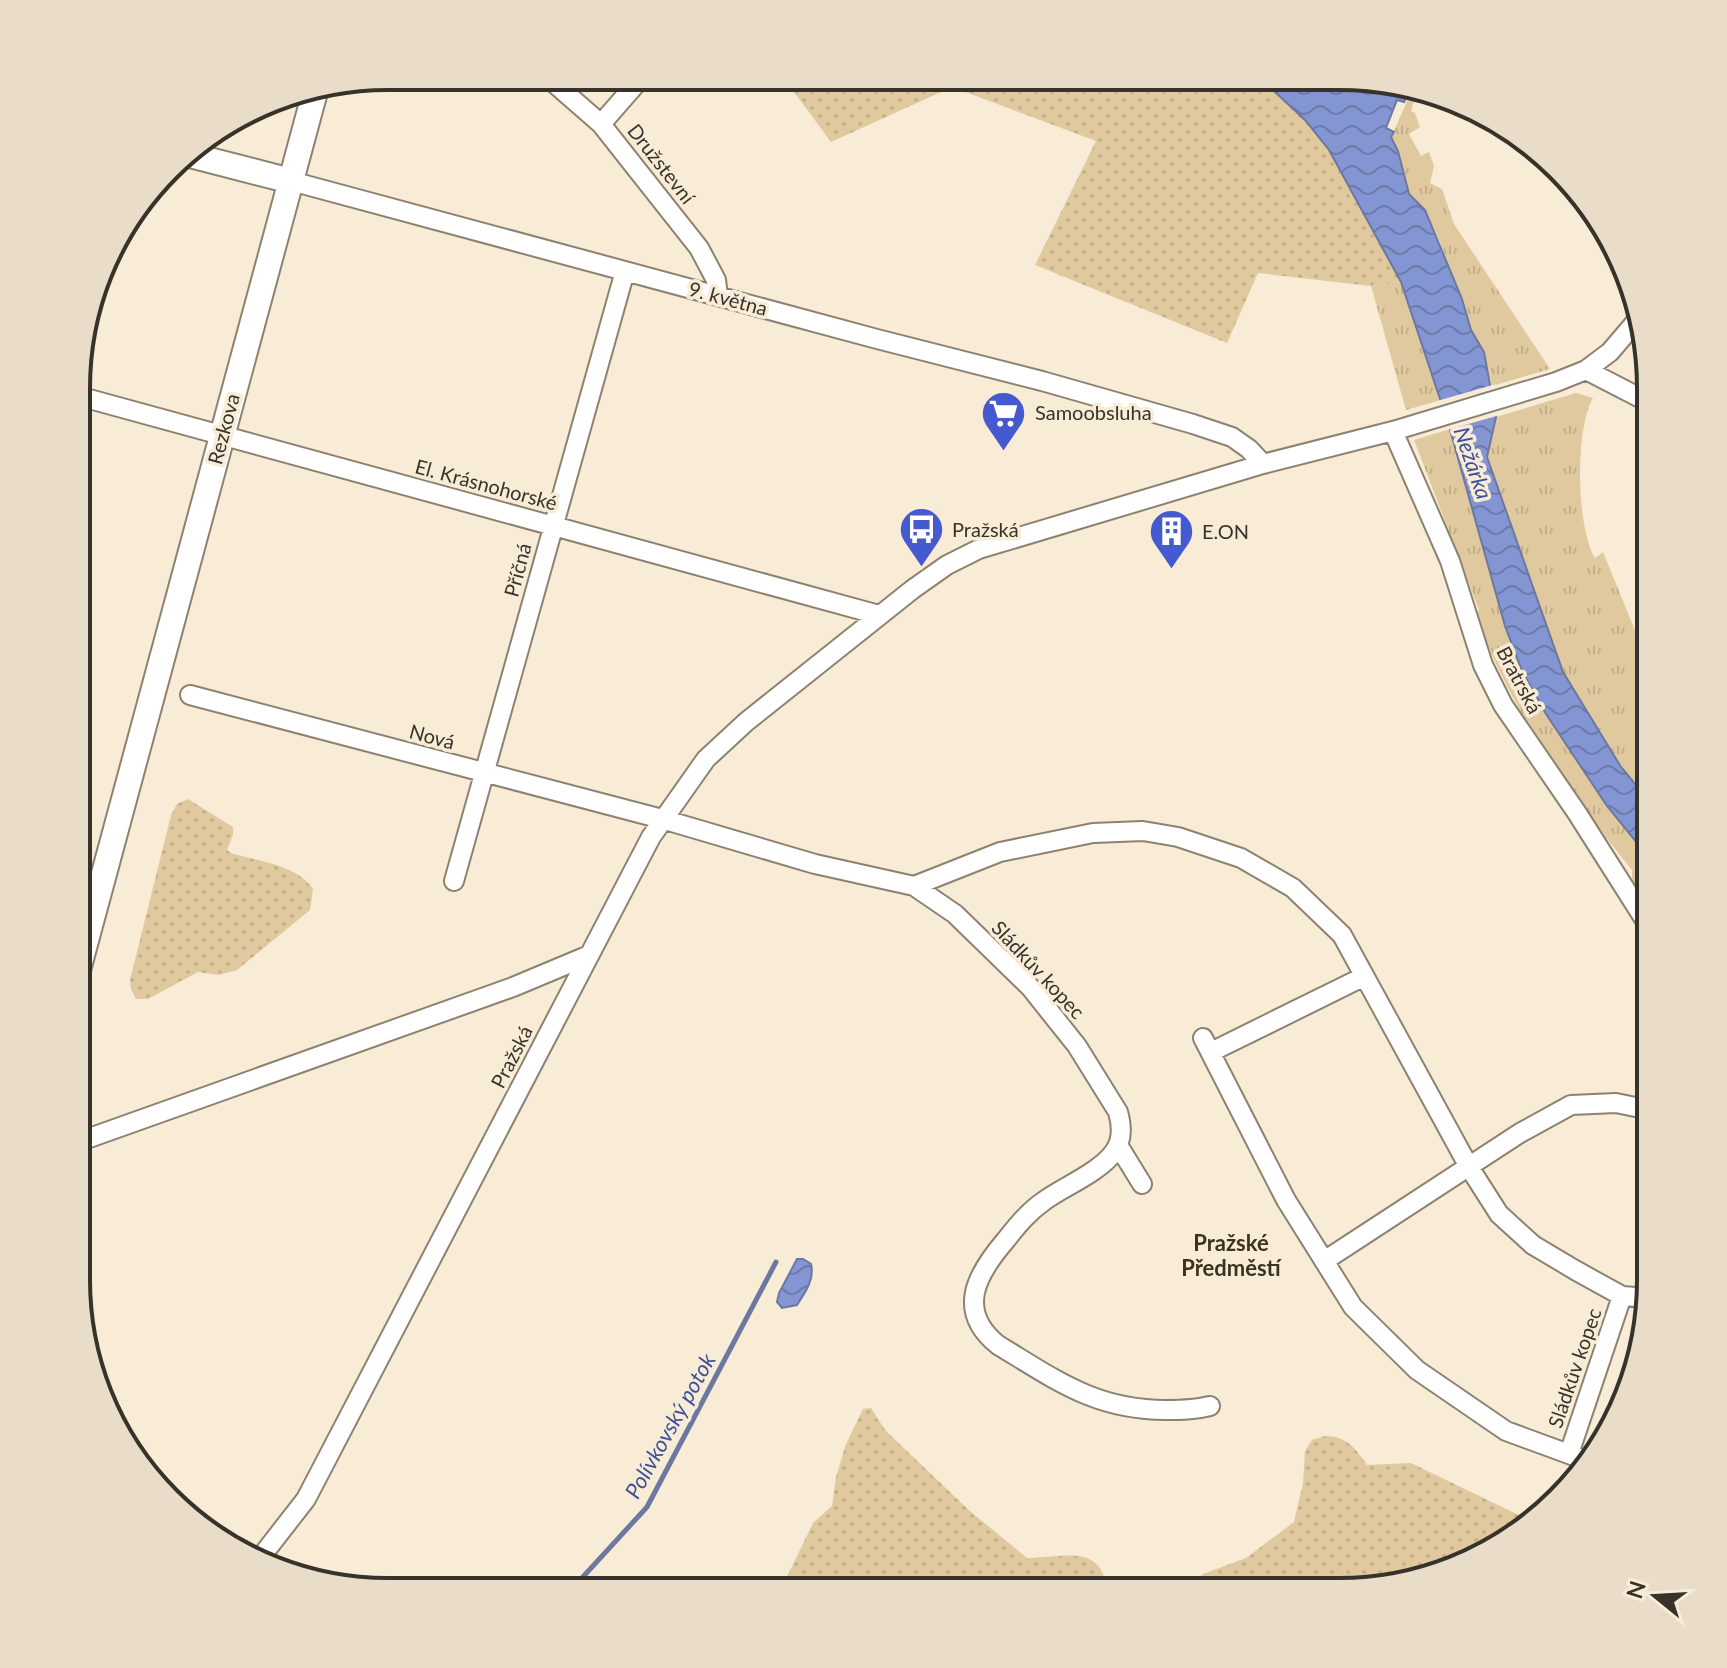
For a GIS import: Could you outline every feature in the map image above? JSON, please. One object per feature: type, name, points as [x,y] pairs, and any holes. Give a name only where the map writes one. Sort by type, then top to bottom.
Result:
[{"type":"main road","name":"Rezkova","points":[[90,926],[313,100]]},
{"type":"main road","name":"9. května","points":[[199,157],[291,181]]},
{"type":"street","name":"Družstevní","points":[[562,90],[601,124],[699,248],[716,280],[718,296]]},
{"type":"street","points":[[601,124],[631,90]]},
{"type":"street","name":"9. května","points":[[291,181],[1222,432],[1241,442],[1263,464]]},
{"type":"street","name":"Příčná","points":[[454,881],[625,271]]},
{"type":"street","points":[[1631,328],[1610,352],[1586,370],[1637,396]]},
{"type":"street","name":"Pražská","points":[[265,1551],[306,1499],[587,956],[662,819],[706,759],[728,738],[879,615],[947,565],[979,549],[1263,464],[1399,429],[1556,382],[1586,370]]},
{"type":"street","name":"El. Krásnohorské","points":[[90,399],[879,615]]},
{"type":"street","name":"Bratrská","points":[[1399,429],[1450,561],[1483,665],[1503,705],[1637,908]]},
{"type":"street","name":"Nová","points":[[190,695],[662,819]]},
{"type":"street","name":"Sládkův kopec","points":[[662,819],[815,864],[914,886],[955,914],[1048,1007],[1088,1062],[1118,1112],[1122,1128],[1118,1145],[1142,1184]]},
{"type":"street","name":"Sládkův kopec","points":[[914,886],[1000,852],[1093,833],[1143,831],[1178,837],[1241,858],[1293,888],[1342,935],[1469,1167],[1499,1214],[1533,1245],[1622,1296],[1636,1297]]},
{"type":"street","points":[[90,1137],[513,987],[587,956]]},
{"type":"street","name":"Sládkův kopec","points":[[1363,977],[1207,1045],[1286,1200],[1353,1307],[1417,1370],[1506,1431],[1577,1457],[1622,1296]]},
{"type":"street","points":[[1324,1261],[1520,1133],[1571,1105],[1616,1103],[1637,1107]]},
{"type":"street","points":[[1118,1145],[1106,1161],[1035,1208],[992,1256],[977,1285],[974,1299],[976,1319],[998,1345],[1089,1398],[1145,1409],[1190,1410],[1210,1406]]},
{"type":"green space","points":[[793,90],[945,90],[831,142]]},
{"type":"green space","points":[[960,90],[1277,90],[1275,92],[1305,120],[1329,150],[1401,282],[1371,286],[1258,273],[1227,343],[1035,265],[1096,141]]},
{"type":"green space","points":[[1407,98],[1414,100],[1411,111],[1415,113],[1420,127],[1409,134],[1421,156],[1429,152],[1434,166],[1430,183],[1442,189],[1454,224],[1550,369],[1492,386],[1484,352],[1471,330],[1440,242],[1425,210],[1409,194],[1398,151],[1391,137]]},
{"type":"green space","points":[[1401,282],[1441,400],[1406,410],[1371,286]]},
{"type":"green space","points":[[1576,393],[1593,398],[1583,432],[1581,502],[1584,524],[1595,558],[1603,552],[1637,635],[1637,786],[1621,767],[1563,672],[1487,457],[1496,417]]},
{"type":"green space","points":[[1450,429],[1505,626],[1522,671],[1546,714],[1607,806],[1637,843],[1637,888],[1632,881],[1632,870],[1543,748],[1489,649],[1475,614],[1479,610],[1414,440]]},
{"type":"green space","points":[[188,799],[233,827],[227,850],[231,853],[287,869],[306,881],[313,889],[310,910],[237,970],[219,975],[198,972],[148,999],[136,999],[130,980],[171,815],[177,804]]},
{"type":"green space","points":[[871,1408],[885,1430],[912,1456],[971,1512],[1027,1558],[1079,1556],[1098,1565],[1104,1578],[786,1578],[813,1523],[832,1506],[836,1477],[846,1444],[863,1409]]},
{"type":"green space","points":[[1325,1436],[1345,1441],[1367,1465],[1411,1463],[1522,1516],[1471,1547],[1435,1562],[1397,1572],[1339,1578],[1199,1578],[1246,1558],[1294,1522],[1303,1483],[1305,1451],[1312,1440]]},
{"type":"water","name":"Nežárka","points":[[1339,90],[1406,98],[1404,102],[1397,100],[1386,128],[1394,132],[1391,137],[1398,151],[1409,194],[1425,210],[1462,299],[1471,330],[1484,352],[1496,417],[1487,457],[1563,672],[1621,767],[1637,786],[1637,843],[1607,806],[1546,714],[1522,671],[1505,626],[1449,426],[1401,282],[1329,150],[1305,120],[1275,92]]},
{"type":"water","points":[[797,1259],[811,1264],[810,1280],[797,1305],[782,1308],[777,1302],[779,1293]]},
{"type":"pier","points":[[1496,384],[1500,415],[1447,430],[1437,401]]},
{"type":"waterway","name":"Polívkovský potok","points":[[582,1578],[647,1507],[776,1262]]},
{"type":"place","name":"Samoobsluha","points":[[1004,452]]},
{"type":"place","name":"Pražská","points":[[921,569]]},
{"type":"place","name":"E.ON","points":[[1171,571]]},
{"type":"district","name":"Pražské Předměstí","points":[[1231,1256]]}]
